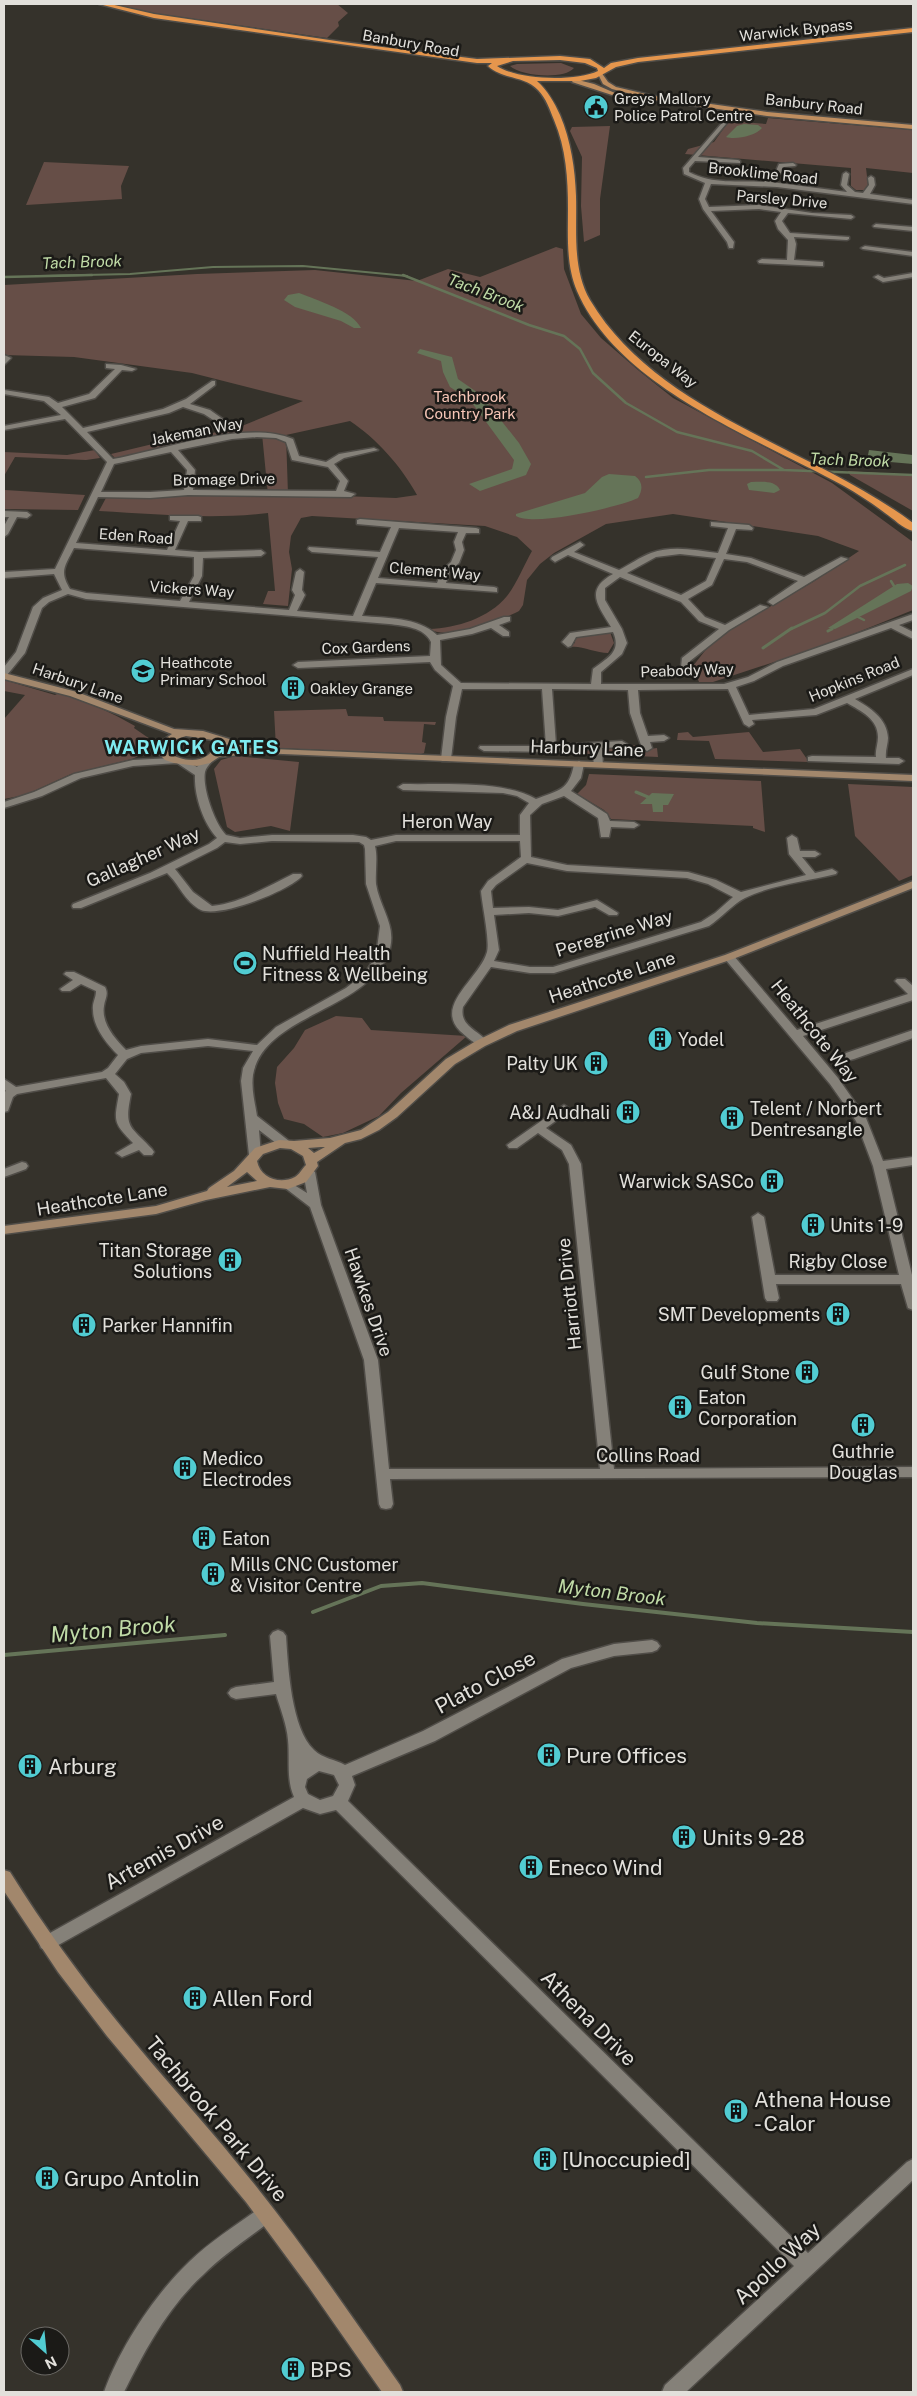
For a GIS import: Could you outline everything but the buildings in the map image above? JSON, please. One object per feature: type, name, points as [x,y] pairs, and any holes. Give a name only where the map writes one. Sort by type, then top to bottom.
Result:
[{"type":"highway","name":"Banbury Road","points":[[102,4],[154,16],[343,44],[522,76]]},
{"type":"highway","name":"Warwick Bypass","points":[[572,81],[591,78],[628,61],[913,30]]},
{"type":"highway","name":"Banbury Road","points":[[343,44],[477,60],[560,58]]},
{"type":"highway","name":"Warwick Bypass","points":[[560,58],[681,55]]},
{"type":"highway","points":[[560,58],[587,61],[599,66],[602,72]]},
{"type":"highway","points":[[501,60],[492,66],[496,70],[505,72]]},
{"type":"highway","points":[[522,76],[572,81]]},
{"type":"highway","name":"Europa Way","points":[[522,76],[536,83],[547,94],[559,122],[569,158],[572,260],[581,290],[594,314],[621,346],[671,387],[718,416],[901,512],[913,521]]},
{"type":"highway","points":[[547,94],[554,87],[572,81]]},
{"type":"highway","name":"Europa Way","points":[[870,497],[913,528]]},
{"type":"main road","points":[[602,72],[607,84],[628,92],[733,111]]},
{"type":"main road","points":[[572,81],[612,93],[733,111]]},
{"type":"main road","name":"Banbury Road","points":[[733,111],[913,127]]},
{"type":"street","name":"Brooklime Road","points":[[733,111],[686,168],[686,173],[709,181],[767,184],[866,194],[913,201]]},
{"type":"street","points":[[693,159],[738,162]]},
{"type":"street","points":[[772,163],[793,165]]},
{"type":"street","points":[[767,184],[769,177],[779,172],[781,164]]},
{"type":"street","points":[[846,174],[844,186],[852,193]]},
{"type":"street","points":[[866,194],[872,185],[870,178]]},
{"type":"street","points":[[709,181],[702,199],[706,209],[730,242],[731,247]]},
{"type":"street","name":"Parsley Drive","points":[[706,209],[758,207],[851,217]]},
{"type":"street","points":[[786,211],[778,221],[780,228],[790,235],[793,241],[790,262]]},
{"type":"street","points":[[876,226],[913,229]]},
{"type":"street","points":[[790,235],[848,239]]},
{"type":"street","points":[[864,249],[913,254]]},
{"type":"street","points":[[762,261],[820,264]]},
{"type":"street","points":[[883,280],[913,275]]},
{"type":"street","points":[[109,366],[132,369]]},
{"type":"street","points":[[57,406],[92,396],[121,367]]},
{"type":"street","points":[[202,381],[223,386]]},
{"type":"street","points":[[81,431],[153,415],[183,404],[212,383]]},
{"type":"street","points":[[4,392],[46,399],[57,406],[110,462],[58,571],[60,580],[67,591],[46,600],[38,606],[20,653],[6,672]]},
{"type":"street","points":[[183,404],[207,412],[230,427]]},
{"type":"street","points":[[4,428],[66,416]]},
{"type":"street","name":"Jakeman Way","points":[[110,462],[242,435],[274,435],[288,440],[292,455],[299,460],[329,463]]},
{"type":"street","points":[[174,450],[190,467],[188,492]]},
{"type":"street","points":[[340,492],[344,484],[343,478],[329,463],[342,456],[374,450]]},
{"type":"street","name":"Bromage Drive","points":[[96,494],[150,495],[188,492],[229,494],[340,492],[351,494]]},
{"type":"street","points":[[4,514],[27,516]]},
{"type":"street","points":[[4,534],[14,515]]},
{"type":"street","points":[[173,518],[198,519]]},
{"type":"street","points":[[170,552],[185,519]]},
{"type":"street","points":[[360,522],[476,531]]},
{"type":"street","points":[[714,524],[749,528]]},
{"type":"street","points":[[357,618],[396,525]]},
{"type":"street","points":[[681,599],[708,584],[732,526]]},
{"type":"street","points":[[441,585],[446,570],[454,563],[460,550],[458,542],[463,530]]},
{"type":"street","name":"Eden Road","points":[[71,545],[199,555],[261,553]]},
{"type":"street","points":[[555,559],[580,545]]},
{"type":"street","points":[[312,549],[383,555]]},
{"type":"street","points":[[596,686],[597,670],[619,652],[622,643],[617,629],[600,600],[599,594],[607,581],[653,555],[680,551],[758,562],[804,580]]},
{"type":"street","points":[[567,552],[681,599],[689,603],[702,618],[726,628]]},
{"type":"street","points":[[184,604],[198,576],[199,555]]},
{"type":"street","points":[[773,602],[804,580],[844,559]]},
{"type":"street","points":[[4,574],[58,571]]},
{"type":"street","points":[[292,613],[300,595],[297,590],[300,572]]},
{"type":"street","name":"Clement Way","points":[[373,580],[494,591]]},
{"type":"street","name":"Vickers Way","points":[[67,591],[86,596],[357,618],[412,625],[434,638]]},
{"type":"street","points":[[686,667],[685,660],[726,628],[764,607]]},
{"type":"street","name":"Peabody Way","points":[[458,686],[731,686],[752,679],[780,664],[842,644],[908,618],[913,613]]},
{"type":"street","points":[[446,759],[451,717],[458,686],[454,679],[439,669],[434,659],[434,638],[506,619]]},
{"type":"street","points":[[492,624],[506,634]]},
{"type":"street","points":[[891,624],[913,636]]},
{"type":"street","points":[[568,644],[567,642],[573,635],[617,629]]},
{"type":"street","name":"Cox Gardens","points":[[298,665],[434,659]]},
{"type":"street","name":"Harbury Lane","points":[[6,672],[78,695],[142,723],[183,734],[205,733],[217,739],[260,750]]},
{"type":"street","name":"Hopkins Road","points":[[731,686],[748,722],[816,712],[913,672]]},
{"type":"street","points":[[547,686],[551,749]]},
{"type":"street","points":[[633,687],[634,713],[646,743],[664,738]]},
{"type":"street","points":[[849,700],[871,714],[880,724],[883,736],[880,750],[881,761]]},
{"type":"street","name":"Harbury Lane","points":[[142,723],[163,747],[165,755],[177,761],[195,762],[213,757],[260,750],[913,778]]},
{"type":"street","points":[[133,763],[163,747],[170,739],[183,734]]},
{"type":"street","points":[[4,805],[38,794],[78,776],[133,763],[177,761],[199,773],[221,747],[217,739]]},
{"type":"street","points":[[484,748],[551,749],[622,744]]},
{"type":"street","points":[[598,746],[599,765]]},
{"type":"street","points":[[812,759],[899,761]]},
{"type":"street","points":[[525,859],[525,816],[531,806],[565,792],[576,782],[579,764]]},
{"type":"street","name":"Gallagher Way","points":[[199,773],[208,813],[216,832],[223,838],[240,841],[272,838],[353,838],[362,839],[369,844]]},
{"type":"street","points":[[404,788],[503,790],[517,793],[536,803]]},
{"type":"street","points":[[565,792],[600,813],[605,829],[634,825]]},
{"type":"street","name":"Gallagher Way","points":[[77,906],[167,868],[213,846],[223,838]]},
{"type":"street","name":"Heron Way","points":[[369,844],[396,838],[526,838]]},
{"type":"street","points":[[792,838],[794,854],[812,876]]},
{"type":"street","points":[[252,1118],[290,1145],[303,1149],[310,1166],[302,1178],[286,1184],[270,1183],[254,1175],[251,1169],[253,1158],[252,1118],[247,1102],[247,1077],[254,1057],[260,1049],[291,1021],[350,991],[368,976],[378,964],[386,943],[386,930],[370,882],[369,844]]},
{"type":"street","points":[[794,854],[815,854]]},
{"type":"street","points":[[482,1042],[458,1022],[457,1007],[488,963],[493,942],[486,894],[488,887],[525,859],[567,868],[688,875],[706,880],[740,896]]},
{"type":"street","points":[[167,868],[177,876],[182,887],[200,904],[206,909],[212,910],[239,903],[297,876]]},
{"type":"street","name":"Peregrine Way","points":[[488,963],[538,971],[568,967],[705,924],[719,915],[740,896],[756,890],[832,872]]},
{"type":"street","name":"Heathcote Lane","points":[[310,1166],[344,1140],[378,1126],[449,1062],[482,1042],[530,1021],[728,958],[913,884]]},
{"type":"street","points":[[488,912],[529,910],[558,913],[597,903],[613,913]]},
{"type":"street","points":[[558,913],[566,922]]},
{"type":"street","name":"Heathcote Way","points":[[728,958],[749,978],[857,1111],[868,1134],[879,1166],[913,1305]]},
{"type":"street","points":[[66,989],[76,976],[101,989],[103,995],[98,1008],[106,1033],[112,1043],[125,1054]]},
{"type":"street","points":[[796,1034],[913,994],[901,981]]},
{"type":"street","points":[[850,1056],[913,1034]]},
{"type":"street","points":[[4,1108],[9,1087],[108,1074],[114,1070],[119,1059],[125,1054],[208,1040],[227,1041],[260,1049]]},
{"type":"street","points":[[108,1074],[120,1084],[125,1094],[121,1115],[122,1124],[144,1148],[122,1153]]},
{"type":"street","points":[[512,1146],[564,1109]]},
{"type":"street","name":"Harriott Drive","points":[[538,1128],[568,1148],[575,1164],[607,1473]]},
{"type":"street","name":"Heathcote Lane","points":[[290,1145],[344,1140]]},
{"type":"street","points":[[253,1158],[268,1146],[290,1145]]},
{"type":"street","name":"Heathcote Lane","points":[[205,1196],[233,1178],[253,1158]]},
{"type":"street","points":[[879,1166],[913,1161]]},
{"type":"street","points":[[5,1178],[22,1166]]},
{"type":"street","name":"Hawkes Drive","points":[[310,1166],[314,1205],[371,1360],[386,1504]]},
{"type":"street","name":"Heathcote Lane","points":[[4,1230],[156,1210],[205,1196],[270,1183]]},
{"type":"street","points":[[286,1184],[314,1205]]},
{"type":"street","name":"Rigby Close","points":[[758,1217],[772,1298]]},
{"type":"street","name":"Rigby Close","points":[[770,1280],[907,1279]]},
{"type":"street","name":"Collins Road","points":[[384,1474],[440,1476],[607,1473],[913,1472]]},
{"type":"street","points":[[278,1636],[282,1687],[296,1739],[297,1787],[303,1800],[316,1807],[338,1802],[346,1792],[347,1785],[343,1773],[334,1766],[321,1764],[308,1755],[296,1739]]},
{"type":"street","name":"Plato Close","points":[[343,1773],[429,1736],[567,1663],[614,1650],[652,1646]]},
{"type":"street","points":[[236,1693],[282,1687]]},
{"type":"street","points":[[298,1780],[307,1770],[321,1764]]},
{"type":"street","name":"Artemis Drive","points":[[47,1943],[303,1800]]},
{"type":"street","name":"Athena Drive","points":[[338,1802],[807,2266]]},
{"type":"street","name":"Tachbrook Park Drive","points":[[4,1877],[77,1986],[188,2116],[266,2214],[393,2392]]},
{"type":"street","name":"Apollo Way","points":[[672,2392],[913,2168]]},
{"type":"street","points":[[114,2392],[136,2348],[179,2287],[196,2268],[266,2214]]},
{"type":"green space","points":[[112,4],[337,4],[348,13],[338,22],[339,26],[327,38],[146,12]]},
{"type":"green space","points":[[561,63],[574,68],[569,72],[561,74],[542,75],[523,72],[510,66],[517,64]]},
{"type":"green space","points":[[768,118],[913,130],[913,173],[866,168],[868,185],[864,190],[856,190],[851,186],[851,168],[685,154],[688,149],[714,142],[729,121],[766,124]]},
{"type":"green space","points":[[610,126],[600,199],[600,235],[584,242],[581,206],[582,157],[570,131],[572,127]]},
{"type":"green space","points":[[44,162],[129,166],[121,186],[122,199],[26,205]]},
{"type":"green space","name":"Tachbrook Country Park","points":[[556,247],[563,249],[564,269],[581,314],[601,338],[638,370],[673,398],[832,483],[913,542],[913,610],[826,645],[713,682],[699,682],[693,666],[715,638],[813,582],[859,551],[818,536],[673,514],[606,524],[554,553],[540,564],[527,580],[523,605],[519,611],[500,620],[448,633],[429,629],[450,627],[482,616],[500,604],[507,596],[532,551],[517,537],[485,526],[312,516],[301,518],[291,536],[289,552],[292,569],[288,606],[263,604],[268,591],[275,591],[268,513],[205,516],[99,511],[107,496],[190,493],[268,495],[262,434],[237,433],[116,459],[111,454],[161,442],[237,428],[303,401],[192,373],[74,357],[4,355],[4,285],[197,274],[315,270],[417,281],[448,269],[480,277]],"holes":[[[350,421],[388,454],[404,474],[417,495],[396,498],[288,494],[286,435]]]},
{"type":"green space","points":[[95,450],[100,458],[86,460],[15,457],[4,476],[4,452],[67,455]]},
{"type":"green space","points":[[848,471],[913,475],[913,511],[850,475]]},
{"type":"green space","points":[[4,489],[85,495],[78,510],[4,509]]},
{"type":"green space","points":[[610,632],[614,643],[608,653],[571,647],[569,645],[575,643],[574,639],[577,636]]},
{"type":"green space","points":[[4,680],[55,695],[59,693],[98,707],[135,726],[134,728],[150,739],[151,745],[143,754],[132,759],[71,774],[25,795],[4,799],[4,719],[25,695],[4,691]]},
{"type":"green space","points":[[346,709],[348,716],[383,717],[384,721],[436,722],[435,725],[424,724],[422,742],[426,743],[424,753],[421,754],[276,748],[274,711]]},
{"type":"green space","points":[[688,732],[693,737],[749,732],[763,752],[800,749],[809,762],[715,759],[709,741],[677,740],[678,733]]},
{"type":"green space","points":[[640,745],[643,750],[657,748],[658,757],[569,753],[569,750]]},
{"type":"green space","points":[[235,756],[299,762],[290,831],[271,826],[235,832],[227,827],[214,769],[221,760]]},
{"type":"green space","points":[[589,774],[761,781],[765,832],[753,828],[753,826],[611,819],[604,810],[577,794],[586,785]]},
{"type":"green space","points":[[848,784],[913,787],[913,875],[899,881],[855,836]]},
{"type":"green space","points":[[336,1016],[362,1018],[371,1030],[467,1036],[401,1093],[379,1116],[343,1133],[323,1137],[304,1124],[284,1119],[278,1103],[275,1083],[277,1067],[294,1048],[305,1030]]},
{"type":"shaded area","points":[[744,124],[758,125],[762,128],[745,137],[726,137],[737,126]]},
{"type":"shaded area","points":[[299,293],[342,311],[357,322],[361,328],[354,328],[341,321],[295,307],[284,300],[288,295]]},
{"type":"shaded area","points":[[420,349],[452,357],[458,379],[481,395],[519,443],[531,464],[526,475],[480,491],[469,484],[512,469],[514,460],[470,400],[450,387],[443,372],[441,361],[417,353]]},
{"type":"shaded area","points":[[869,450],[913,455],[913,464],[867,460]]},
{"type":"shaded area","points":[[609,474],[635,476],[640,481],[641,486],[638,498],[596,511],[558,518],[526,519],[516,516],[516,514],[585,493],[602,477]]},
{"type":"shaded area","points":[[751,482],[772,483],[780,490],[774,493],[749,490],[747,484]]},
{"type":"shaded area","points":[[908,583],[913,586],[911,591],[835,629],[828,628],[897,584]]},
{"type":"shaded area","points":[[652,793],[674,794],[668,805],[663,805],[663,812],[653,812],[652,804],[640,804]]},
{"type":"waterway","name":"Tach Brook","points":[[40,276],[130,274],[213,267],[303,266],[405,276]]},
{"type":"waterway","name":"Tach Brook","points":[[4,277],[92,275]]},
{"type":"waterway","name":"Tach Brook","points":[[405,276],[529,325],[564,336],[580,349],[593,373],[626,403],[677,432],[752,451],[784,470],[913,475]]},
{"type":"waterway","points":[[646,477],[709,470],[783,470]]},
{"type":"waterway","points":[[791,629],[825,613],[860,586],[905,565]]},
{"type":"waterway","points":[[891,581],[894,586]]},
{"type":"waterway","points":[[858,617],[864,620]]},
{"type":"waterway","points":[[763,648],[792,628]]},
{"type":"waterway","points":[[828,631],[832,629]]},
{"type":"waterway","points":[[636,792],[648,797]]},
{"type":"waterway","name":"Myton Brook","points":[[313,1612],[381,1586],[422,1583],[583,1604],[757,1623],[913,1632]]},
{"type":"waterway","name":"Myton Brook","points":[[4,1655],[225,1635]]},
{"type":"place","name":"Greys Mallory Police Patrol Centre","points":[[596,107]]},
{"type":"place","name":"Heathcote Primary School","points":[[143,671]]},
{"type":"place","name":"Oakley Grange","points":[[293,688]]},
{"type":"place","name":"Nuffield Health Fitness & Wellbeing","points":[[245,963]]},
{"type":"place","name":"Yodel","points":[[660,1039]]},
{"type":"place","name":"Palty UK","points":[[596,1063]]},
{"type":"place","name":"A&J Audhali","points":[[628,1112]]},
{"type":"place","name":"Telent / Norbert Dentresangle","points":[[732,1118]]},
{"type":"place","name":"Warwick SASCo","points":[[772,1181]]},
{"type":"place","name":"Units 1-9","points":[[813,1225]]},
{"type":"place","name":"Titan Storage Solutions","points":[[230,1260]]},
{"type":"place","name":"SMT Developments","points":[[838,1314]]},
{"type":"place","name":"Parker Hannifin","points":[[84,1325]]},
{"type":"place","name":"Gulf Stone","points":[[807,1372]]},
{"type":"place","name":"Eaton Corporation","points":[[680,1407]]},
{"type":"place","name":"Guthrie Douglas","points":[[863,1425]]},
{"type":"place","name":"Medico Electrodes","points":[[185,1468]]},
{"type":"place","name":"Eaton","points":[[204,1538]]},
{"type":"place","name":"Mills CNC Customer & Visitor Centre","points":[[213,1574]]},
{"type":"place","name":"Pure Offices","points":[[549,1755]]},
{"type":"place","name":"Arburg","points":[[30,1766]]},
{"type":"place","name":"Units 9-28","points":[[684,1837]]},
{"type":"place","name":"Eneco Wind","points":[[531,1867]]},
{"type":"place","name":"Allen Ford","points":[[195,1998]]},
{"type":"place","name":"Athena House - Calor","points":[[736,2111]]},
{"type":"place","name":"[Unoccupied]","points":[[545,2159]]},
{"type":"place","name":"Grupo Antolin","points":[[47,2178]]},
{"type":"place","name":"BPS","points":[[293,2369]]},
{"type":"district","name":"WARWICK GATES","points":[[192,747]]}]
